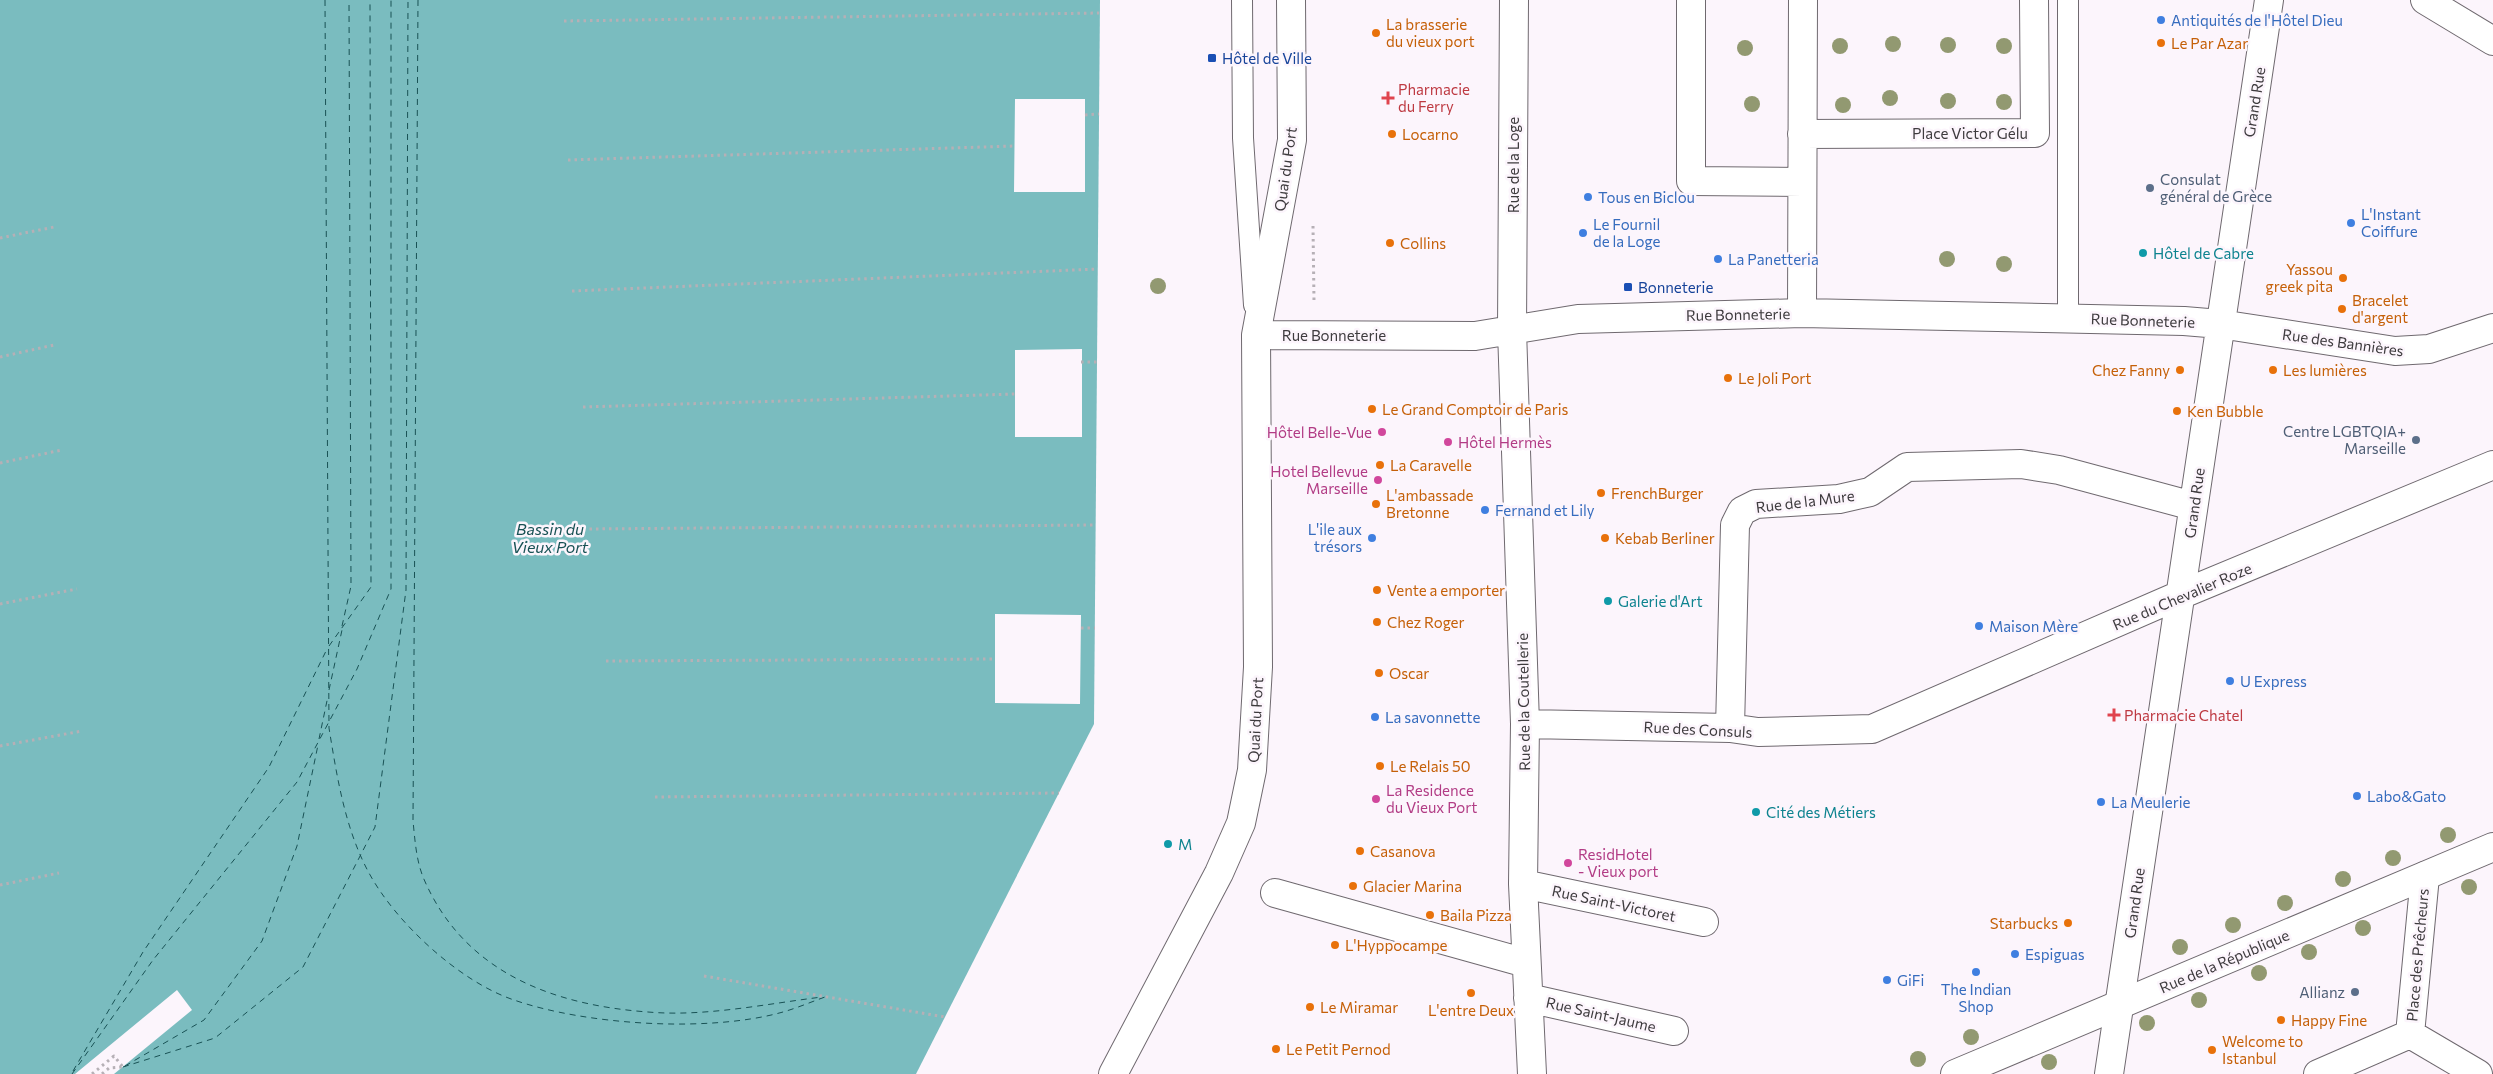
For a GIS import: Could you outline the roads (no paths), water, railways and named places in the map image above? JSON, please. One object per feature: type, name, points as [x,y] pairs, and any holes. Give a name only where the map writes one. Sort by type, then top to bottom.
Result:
[{"type":"street","name":"Quai du Port","points":[[1113,1074],[1219,873],[1241,823],[1252,770],[1258,667],[1256,335],[1292,140],[1292,0]]},
{"type":"street","name":"Rue de la Loge","points":[[1512,330],[1514,0]]},
{"type":"street","points":[[1691,0],[1690,181],[1802,182]]},
{"type":"street","points":[[1802,313],[1803,0]]},
{"type":"street","name":"Place Victor Gélu","points":[[1802,134],[2035,133],[2034,0]]},
{"type":"street","name":"Grand Rue","points":[[2109,1074],[2269,0]]},
{"type":"street","points":[[2425,0],[2493,41]]},
{"type":"street","name":"Rue Bonneterie","points":[[1256,335],[1474,336],[1578,319],[1802,313],[2184,321],[2220,324]]},
{"type":"street","name":"Rue des Bannières","points":[[2220,324],[2395,351],[2429,349],[2493,328]]},
{"type":"street","name":"Rue de la Coutellerie","points":[[1512,330],[1525,724],[1523,884],[1532,1074]]},
{"type":"street","name":"Rue de la Mure","points":[[1730,728],[1735,525],[1742,511],[1756,504],[1839,499],[1870,492],[1907,467],[2021,464],[2059,470],[2194,506]]},
{"type":"street","name":"Rue du Chevalier Roze","points":[[1872,729],[2180,596],[2493,465]]},
{"type":"street","name":"Rue des Consuls","points":[[1525,724],[1730,728],[1758,732],[1872,729]]},
{"type":"street","name":"Rue de la République","points":[[1954,1074],[2493,847]]},
{"type":"street","name":"Place des Prêcheurs","points":[[2410,1034],[2425,876]]},
{"type":"street","name":"Rue Saint-Victoret","points":[[1523,884],[1704,922]]},
{"type":"street","points":[[1275,893],[1526,963]]},
{"type":"street","name":"Rue Saint-Jaume","points":[[1528,998],[1674,1031]]},
{"type":"street","points":[[2318,1074],[2410,1034],[2478,1074]]},
{"type":"lane","name":"Quai du Port","points":[[1242,0],[1243,138],[1256,335]]},
{"type":"lane","points":[[2068,0],[2068,318]]},
{"type":"water","name":"Bassin du Vieux Port","points":[[0,0],[1100,0],[1094,724],[916,1074],[0,1074]]},
{"type":"place","name":"Antiquités de l'Hôtel Dieu","points":[[2161,20]]},
{"type":"place","name":"La brasserie du vieux port","points":[[1376,33]]},
{"type":"place","name":"Le Par Azar","points":[[2161,43]]},
{"type":"place","name":"Hôtel de Ville","points":[[1212,58]]},
{"type":"place","name":"Pharmacie du Ferry","points":[[1388,98]]},
{"type":"place","name":"Locarno","points":[[1392,134]]},
{"type":"place","name":"Consulat général de Grèce","points":[[2150,188]]},
{"type":"place","name":"Tous en Biclou","points":[[1588,197]]},
{"type":"place","name":"L'Instant Coiffure","points":[[2351,223]]},
{"type":"place","name":"Le Fournil de la Loge","points":[[1583,233]]},
{"type":"place","name":"Collins","points":[[1390,243]]},
{"type":"place","name":"Hôtel de Cabre","points":[[2143,253]]},
{"type":"place","name":"La Panetteria","points":[[1718,259]]},
{"type":"place","name":"Yassou greek pita","points":[[2343,278]]},
{"type":"place","name":"Bonneterie","points":[[1628,287]]},
{"type":"place","name":"Bracelet d'argent","points":[[2342,309]]},
{"type":"place","name":"Chez Fanny","points":[[2180,370]]},
{"type":"place","name":"Les lumières","points":[[2273,370]]},
{"type":"place","name":"Le Joli Port","points":[[1728,378]]},
{"type":"place","name":"Le Grand Comptoir de Paris","points":[[1372,409]]},
{"type":"place","name":"Ken Bubble","points":[[2177,411]]},
{"type":"place","name":"Hôtel Belle-Vue","points":[[1382,432]]},
{"type":"place","name":"Centre LGBTQIA+ Marseille","points":[[2416,440]]},
{"type":"place","name":"Hôtel Hermès","points":[[1448,442]]},
{"type":"place","name":"La Caravelle","points":[[1380,465]]},
{"type":"place","name":"Hotel Bellevue Marseille","points":[[1378,480]]},
{"type":"place","name":"FrenchBurger","points":[[1601,493]]},
{"type":"place","name":"L'ambassade Bretonne","points":[[1376,504]]},
{"type":"place","name":"Fernand et Lily","points":[[1485,510]]},
{"type":"place","name":"L'ile aux trésors","points":[[1372,538]]},
{"type":"place","name":"Kebab Berliner","points":[[1605,538]]},
{"type":"place","name":"Vente a emporter","points":[[1377,590]]},
{"type":"place","name":"Galerie d'Art","points":[[1608,601]]},
{"type":"place","name":"Chez Roger","points":[[1377,622]]},
{"type":"place","name":"Maison Mère","points":[[1979,626]]},
{"type":"place","name":"Oscar","points":[[1379,673]]},
{"type":"place","name":"U Express","points":[[2230,681]]},
{"type":"place","name":"Pharmacie Chatel","points":[[2114,715]]},
{"type":"place","name":"La savonnette","points":[[1375,717]]},
{"type":"place","name":"Le Relais 50","points":[[1380,766]]},
{"type":"place","name":"Labo&Gato","points":[[2357,796]]},
{"type":"place","name":"La Residence du Vieux Port","points":[[1376,799]]},
{"type":"place","name":"La Meulerie","points":[[2101,802]]},
{"type":"place","name":"Cité des Métiers","points":[[1756,812]]},
{"type":"place","name":"M","points":[[1168,844]]},
{"type":"place","name":"Casanova","points":[[1360,851]]},
{"type":"place","name":"ResidHotel - Vieux port","points":[[1568,863]]},
{"type":"place","name":"Glacier Marina","points":[[1353,886]]},
{"type":"place","name":"Baila Pizza","points":[[1430,915]]},
{"type":"place","name":"Starbucks","points":[[2068,923]]},
{"type":"place","name":"L'Hyppocampe","points":[[1335,945]]},
{"type":"place","name":"Espiguas","points":[[2015,954]]},
{"type":"place","name":"The Indian Shop","points":[[1976,972]]},
{"type":"place","name":"GiFi","points":[[1887,980]]},
{"type":"place","name":"Allianz","points":[[2355,992]]},
{"type":"place","name":"L'entre Deux","points":[[1471,993]]},
{"type":"place","name":"Le Miramar","points":[[1310,1007]]},
{"type":"place","name":"Happy Fine","points":[[2281,1020]]},
{"type":"place","name":"Le Petit Pernod","points":[[1276,1049]]},
{"type":"place","name":"Welcome to Istanbul","points":[[2212,1050]]}]
